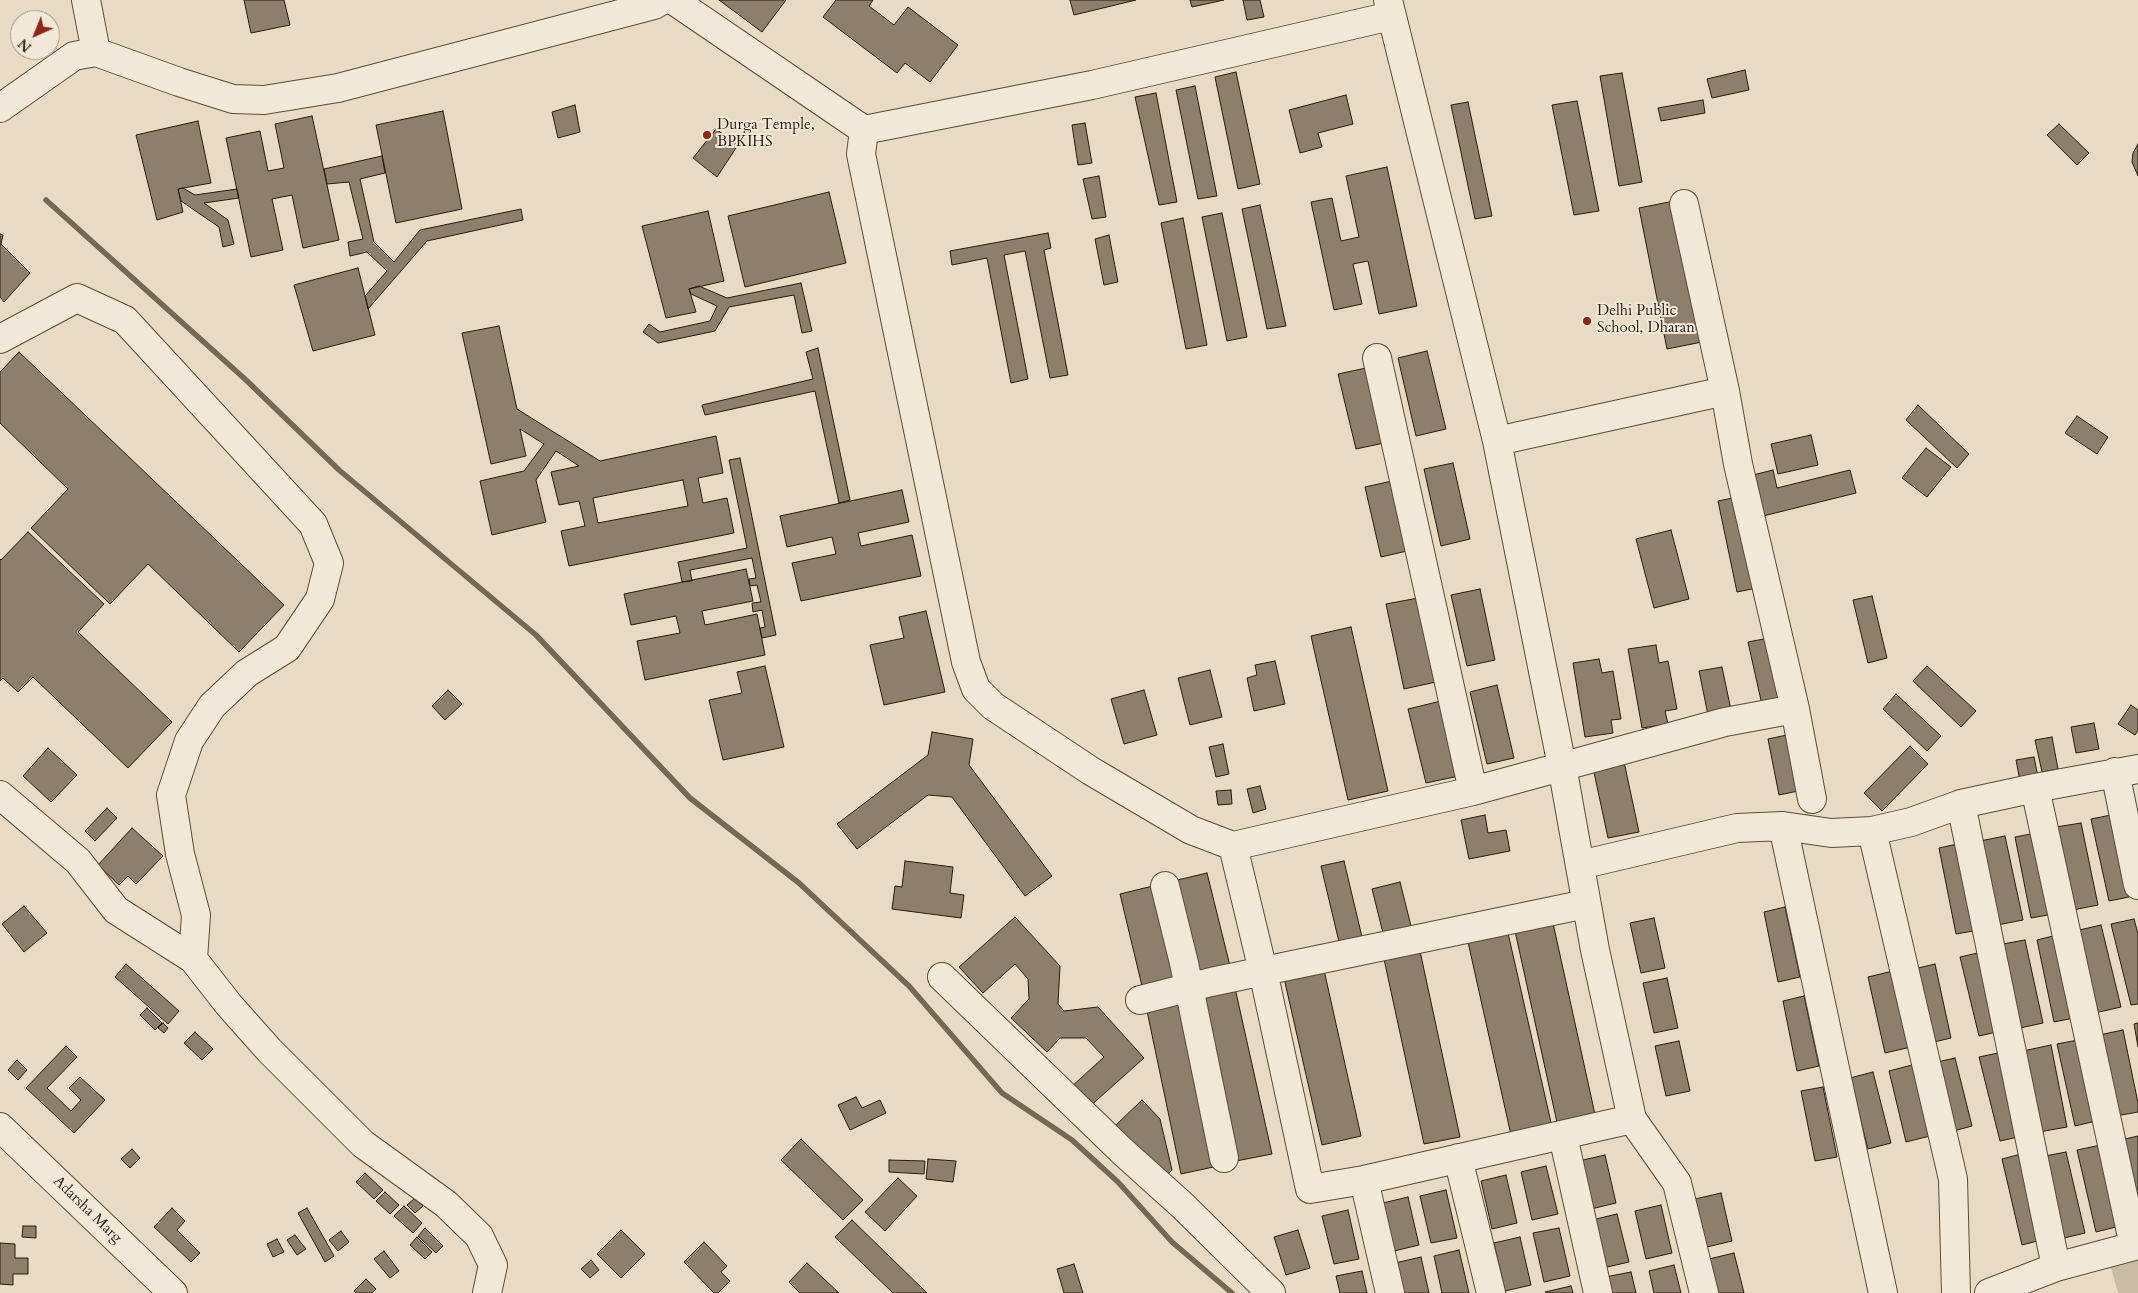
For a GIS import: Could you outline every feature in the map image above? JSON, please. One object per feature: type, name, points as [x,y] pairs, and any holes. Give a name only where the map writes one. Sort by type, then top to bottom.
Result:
[{"type":"street","points":[[86,0],[96,52]]},
{"type":"street","points":[[0,108],[74,56],[96,52],[233,99],[264,100],[338,88],[654,6],[663,0]]},
{"type":"street","points":[[673,0],[864,130],[1092,85],[1390,8],[1497,441],[1562,766],[1586,904],[1632,1119],[1676,1183],[1704,1293]]},
{"type":"street","points":[[864,130],[861,154],[966,662],[976,689],[993,706],[1091,771],[1192,830],[1233,846],[1473,791],[1725,722],[1795,709]]},
{"type":"street","points":[[1684,204],[1725,391],[1738,464],[1795,709],[1812,799]]},
{"type":"street","points":[[0,339],[77,298],[125,320],[314,524],[329,563],[320,598],[287,648],[246,673],[212,706],[189,741],[171,796],[180,854],[196,915],[193,959]]},
{"type":"street","points":[[1377,358],[1473,791]]},
{"type":"street","points":[[1497,441],[1725,391]]},
{"type":"street","points":[[1580,865],[1736,828],[1782,826],[1831,833],[1872,831],[1911,822],[1961,804],[2126,771],[2138,885]]},
{"type":"street","points":[[1989,1293],[2056,1267],[2136,1245],[2036,788]]},
{"type":"street","points":[[0,795],[78,861],[116,910],[193,959],[228,1005],[269,1050],[363,1144],[446,1204],[479,1236],[493,1264],[487,1293]]},
{"type":"street","points":[[1961,804],[2056,1267]]},
{"type":"street","points":[[1782,826],[1884,1293]]},
{"type":"street","points":[[1872,831],[1953,1179],[1956,1293]]},
{"type":"street","points":[[1233,846],[1263,971],[1310,1189],[1364,1180],[1632,1119]]},
{"type":"street","points":[[1165,886],[1184,963],[1224,1158]]},
{"type":"street","points":[[1140,1000],[1263,971],[1586,904]]},
{"type":"street","points":[[942,976],[1122,1152],[1183,1206],[1271,1293]]},
{"type":"street","name":"Adarsha Marg","points":[[0,1127],[174,1293]]},
{"type":"street","points":[[1563,1136],[1598,1293]]},
{"type":"street","points":[[1458,1158],[1491,1293]]},
{"type":"street","points":[[1364,1180],[1390,1293]]},
{"type":"shaded area","points":[[2138,1245],[2138,1293],[2118,1293],[2107,1253]]},
{"type":"building","points":[[244,0],[284,0],[290,25],[251,33]]},
{"type":"building","points":[[719,0],[786,0],[762,32]]},
{"type":"building","points":[[836,0],[873,0],[869,6],[894,25],[908,7],[958,45],[930,82],[905,63],[897,73],[823,17]]},
{"type":"building","points":[[1070,0],[1136,0],[1074,15]]},
{"type":"building","points":[[1190,0],[1224,0],[1192,7]]},
{"type":"building","points":[[1243,0],[1260,0],[1264,17],[1247,20]]},
{"type":"building","points":[[1745,70],[1749,90],[1712,98],[1707,79]]},
{"type":"building","points":[[1236,72],[1260,184],[1238,189],[1215,77]]},
{"type":"building","points":[[1622,73],[1642,182],[1619,186],[1600,76]]},
{"type":"building","points":[[1195,86],[1217,196],[1198,199],[1176,90]]},
{"type":"building","points":[[1156,93],[1177,202],[1159,205],[1135,97]]},
{"type":"building","points":[[1346,95],[1353,124],[1318,133],[1322,147],[1300,153],[1289,110]]},
{"type":"building","points":[[1703,100],[1705,113],[1661,121],[1658,108]]},
{"type":"building","points":[[1577,101],[1599,211],[1574,215],[1552,105]]},
{"type":"building","points":[[1468,102],[1492,216],[1475,219],[1451,105]]},
{"type":"building","points":[[575,105],[580,132],[558,138],[552,112]]},
{"type":"building","points":[[443,111],[462,209],[396,223],[376,125]]},
{"type":"building","points":[[312,116],[339,240],[303,248],[292,195],[272,199],[283,250],[251,257],[226,138],[260,131],[268,171],[284,168],[275,124]]},
{"type":"building","points":[[198,121],[211,183],[178,189],[183,212],[157,220],[136,135]]},
{"type":"building","points":[[1085,123],[1092,163],[1078,165],[1072,125]]},
{"type":"building","points":[[2059,124],[2089,153],[2077,165],[2047,135]]},
{"type":"building","points":[[716,129],[738,145],[717,177],[693,158]]},
{"type":"building","points":[[2138,144],[2138,176],[2132,162],[2133,153]]},
{"type":"building","points":[[382,156],[385,173],[360,179],[374,242],[394,262],[420,230],[521,209],[523,220],[427,241],[368,309],[365,296],[387,271],[367,252],[350,256],[348,242],[363,239],[349,182],[327,184],[324,169]]},
{"type":"building","points":[[1387,167],[1417,306],[1379,314],[1368,261],[1353,264],[1362,304],[1334,310],[1311,202],[1332,198],[1341,241],[1359,237],[1346,176]]},
{"type":"building","points":[[1099,176],[1106,217],[1092,219],[1083,179]]},
{"type":"building","points":[[183,188],[195,195],[237,189],[239,198],[204,203],[228,220],[234,244],[223,247],[219,227],[181,201],[178,189]]},
{"type":"building","points":[[829,192],[846,263],[745,287],[728,216]]},
{"type":"building","points":[[1679,200],[1707,341],[1667,349],[1639,208]]},
{"type":"building","points":[[1260,205],[1286,326],[1267,329],[1242,209]]},
{"type":"building","points":[[708,211],[724,281],[689,289],[696,312],[666,318],[642,226]]},
{"type":"building","points":[[1222,213],[1247,337],[1227,341],[1202,217]]},
{"type":"building","points":[[1183,218],[1207,345],[1186,349],[1161,223]]},
{"type":"building","points":[[1048,233],[1051,248],[1044,250],[1068,375],[1050,378],[1025,251],[1004,255],[1028,379],[1011,383],[987,258],[952,265],[950,251]]},
{"type":"building","points":[[0,234],[3,235],[1,244],[30,273],[4,302],[0,297]]},
{"type":"building","points":[[1109,235],[1118,282],[1104,285],[1095,239]]},
{"type":"building","points":[[358,268],[375,335],[313,351],[294,285]]},
{"type":"building","points":[[801,283],[812,331],[802,333],[794,295],[729,307],[715,331],[658,343],[643,332],[649,324],[660,332],[710,321],[717,306],[691,294],[689,289],[699,286],[727,298]]},
{"type":"building","points":[[499,326],[517,409],[600,461],[716,436],[723,473],[698,478],[703,503],[727,498],[734,533],[569,566],[561,531],[585,526],[579,501],[559,505],[551,472],[579,466],[556,451],[536,480],[546,522],[492,535],[480,481],[524,471],[544,444],[520,429],[526,456],[491,464],[462,333]],"holes":[[[683,480],[688,506],[598,523],[593,498]]]},
{"type":"building","points":[[818,348],[850,500],[839,503],[815,391],[705,415],[702,405],[813,379],[806,352]]},
{"type":"building","points":[[1427,351],[1446,429],[1416,436],[1398,358]]},
{"type":"building","points":[[19,352],[284,605],[239,652],[148,564],[110,604],[31,528],[68,489],[0,423],[0,372]]},
{"type":"building","points":[[1366,368],[1384,443],[1356,449],[1338,374]]},
{"type":"building","points":[[1918,405],[1969,454],[1957,468],[1906,420]]},
{"type":"building","points":[[2077,416],[2108,437],[2097,454],[2065,433]]},
{"type":"building","points":[[1811,435],[1818,465],[1778,474],[1771,444]]},
{"type":"building","points":[[1926,448],[1951,467],[1927,497],[1902,478]]},
{"type":"building","points":[[740,458],[776,635],[762,638],[760,628],[765,627],[762,610],[753,612],[752,603],[761,602],[757,585],[750,586],[749,579],[756,578],[752,558],[690,570],[692,581],[682,582],[678,562],[747,548],[729,460]]},
{"type":"building","points":[[1453,463],[1470,539],[1441,546],[1424,469]]},
{"type":"building","points":[[1773,470],[1777,488],[1850,470],[1856,493],[1759,517],[1749,476]]},
{"type":"building","points":[[1392,481],[1407,551],[1381,557],[1365,487]]},
{"type":"building","points":[[902,490],[909,522],[858,533],[861,546],[912,535],[921,576],[801,601],[792,563],[836,554],[832,537],[787,547],[780,516]]},
{"type":"building","points":[[1738,497],[1757,588],[1737,592],[1718,501]]},
{"type":"building","points":[[1671,530],[1689,599],[1654,608],[1636,539]]},
{"type":"building","points":[[28,532],[104,604],[78,632],[172,722],[128,768],[33,677],[18,692],[3,678],[0,681],[0,559]]},
{"type":"building","points":[[746,569],[753,601],[702,611],[705,625],[757,614],[765,655],[645,680],[637,641],[680,633],[676,616],[631,625],[624,594]]},
{"type":"building","points":[[1480,589],[1495,660],[1467,666],[1451,595]]},
{"type":"building","points":[[1872,596],[1887,658],[1868,663],[1853,600]]},
{"type":"building","points":[[1418,598],[1436,682],[1404,689],[1386,604]]},
{"type":"building","points":[[926,611],[945,692],[884,705],[870,645],[904,638],[899,617]]},
{"type":"building","points":[[1351,627],[1388,791],[1348,800],[1311,636]]},
{"type":"building","points":[[1769,638],[1782,701],[1762,705],[1748,642]]},
{"type":"building","points":[[1656,645],[1659,663],[1668,661],[1677,709],[1665,711],[1668,724],[1642,728],[1628,649]]},
{"type":"building","points":[[1599,659],[1602,673],[1613,671],[1621,719],[1611,720],[1613,733],[1585,737],[1573,663]]},
{"type":"building","points":[[1275,661],[1285,704],[1254,711],[1247,678],[1257,675],[1255,665]]},
{"type":"building","points":[[765,666],[784,747],[723,760],[709,700],[742,693],[737,672]]},
{"type":"building","points":[[1927,666],[1976,711],[1961,727],[1913,681]]},
{"type":"building","points":[[1722,667],[1731,710],[1708,715],[1699,671]]},
{"type":"building","points":[[1210,670],[1222,717],[1190,725],[1178,678]]},
{"type":"building","points":[[1497,685],[1514,758],[1487,764],[1470,692]]},
{"type":"building","points":[[448,690],[462,704],[445,720],[432,706]]},
{"type":"building","points":[[1144,690],[1157,735],[1124,744],[1111,699]]},
{"type":"building","points":[[1896,694],[1941,736],[1927,751],[1883,709]]},
{"type":"building","points":[[1441,701],[1459,776],[1426,783],[1408,709]]},
{"type":"building","points":[[2131,705],[2138,710],[2138,730],[2135,735],[2118,724]]},
{"type":"building","points":[[2094,723],[2099,749],[2076,753],[2071,727]]},
{"type":"building","points":[[932,732],[973,739],[969,765],[1052,876],[1025,896],[952,797],[928,795],[857,849],[837,824],[928,755]]},
{"type":"building","points":[[1787,735],[1798,791],[1779,795],[1768,739]]},
{"type":"building","points":[[2052,737],[2058,769],[2042,772],[2035,740]]},
{"type":"building","points":[[1223,744],[1229,774],[1216,777],[1209,747]]},
{"type":"building","points":[[1910,746],[1928,764],[1882,811],[1864,793]]},
{"type":"building","points":[[48,748],[77,775],[51,802],[23,776]]},
{"type":"building","points":[[1623,757],[1639,832],[1608,838],[1592,763]]},
{"type":"building","points":[[2034,757],[2038,777],[2020,781],[2016,760]]},
{"type":"building","points":[[1260,786],[1266,809],[1253,813],[1247,789]]},
{"type":"building","points":[[1231,790],[1232,804],[1218,805],[1216,791]]},
{"type":"building","points":[[107,808],[117,818],[95,841],[85,831]]},
{"type":"building","points":[[1485,815],[1488,833],[1506,830],[1510,851],[1469,859],[1461,820]]},
{"type":"building","points":[[2111,815],[2129,897],[2109,901],[2091,819]]},
{"type":"building","points":[[2081,823],[2098,905],[2073,910],[2056,827]]},
{"type":"building","points":[[132,828],[163,856],[136,884],[128,876],[119,885],[98,865]]},
{"type":"building","points":[[2036,833],[2053,914],[2031,918],[2015,837]]},
{"type":"building","points":[[2005,836],[2023,920],[1997,925],[1980,841]]},
{"type":"building","points":[[1962,843],[1979,930],[1956,934],[1939,848]]},
{"type":"building","points":[[905,861],[953,867],[950,893],[964,895],[961,918],[892,909],[895,886],[902,887]]},
{"type":"building","points":[[1344,861],[1362,937],[1339,942],[1321,866]]},
{"type":"building","points":[[1207,873],[1230,966],[1192,975],[1169,882]]},
{"type":"building","points":[[1400,882],[1411,926],[1383,933],[1372,889]]},
{"type":"building","points":[[1161,884],[1183,976],[1142,986],[1120,894]]},
{"type":"building","points":[[24,906],[47,933],[24,952],[2,924]]},
{"type":"building","points":[[1785,907],[1800,977],[1778,982],[1764,912]]},
{"type":"building","points":[[1015,917],[1060,966],[1058,1004],[1064,1011],[1098,1007],[1144,1058],[1088,1108],[1070,1088],[1104,1057],[1086,1038],[1060,1038],[1047,1052],[1011,1018],[1029,999],[1028,979],[1015,964],[983,993],[959,967]]},
{"type":"building","points":[[1654,918],[1665,968],[1641,973],[1630,923]]},
{"type":"building","points":[[2134,919],[2138,934],[2138,1004],[2131,1005],[2111,924]]},
{"type":"building","points":[[1553,923],[1596,1119],[1558,1127],[1515,931]]},
{"type":"building","points":[[2101,925],[2121,1007],[2095,1013],[2075,931]]},
{"type":"building","points":[[1508,933],[1552,1127],[1511,1135],[1468,942]]},
{"type":"building","points":[[2057,935],[2074,1018],[2054,1022],[2037,940]]},
{"type":"building","points":[[2025,940],[2043,1023],[2020,1028],[2003,944]]},
{"type":"building","points":[[1420,951],[1460,1137],[1424,1144],[1384,959]]},
{"type":"building","points":[[1982,952],[2001,1031],[1979,1036],[1960,957]]},
{"type":"building","points":[[126,964],[179,1011],[168,1024],[115,977]]},
{"type":"building","points":[[1935,964],[1951,1038],[1930,1043],[1914,969]]},
{"type":"building","points":[[1324,970],[1361,1136],[1322,1145],[1284,978]]},
{"type":"building","points":[[1893,971],[1911,1047],[1885,1053],[1868,977]]},
{"type":"building","points":[[1667,978],[1678,1028],[1654,1033],[1643,983]]},
{"type":"building","points":[[1235,988],[1272,1154],[1231,1162],[1195,996]]},
{"type":"building","points":[[1804,996],[1819,1066],[1797,1071],[1783,1001]]},
{"type":"building","points":[[1183,999],[1218,1166],[1181,1174],[1146,1006]]},
{"type":"building","points":[[147,1008],[162,1023],[155,1030],[140,1015]]},
{"type":"building","points":[[163,1023],[168,1028],[164,1033],[158,1028]]},
{"type":"building","points":[[2138,1023],[2138,1047],[2134,1024]]},
{"type":"building","points":[[2123,1030],[2138,1103],[2138,1112],[2116,1116],[2099,1035]]},
{"type":"building","points":[[195,1032],[213,1049],[202,1060],[184,1043]]},
{"type":"building","points":[[2078,1040],[2096,1121],[2075,1126],[2057,1044]]},
{"type":"building","points":[[1679,1041],[1690,1091],[1666,1096],[1655,1046]]},
{"type":"building","points":[[2051,1045],[2067,1127],[2039,1132],[2023,1051]]},
{"type":"building","points":[[66,1046],[77,1057],[47,1088],[71,1111],[81,1100],[69,1088],[80,1077],[105,1100],[74,1133],[26,1088]]},
{"type":"building","points":[[2003,1052],[2023,1136],[2000,1141],[1979,1057]]},
{"type":"building","points":[[1955,1058],[1972,1126],[1950,1132],[1933,1063]]},
{"type":"building","points":[[17,1060],[27,1070],[18,1080],[8,1070]]},
{"type":"building","points":[[1912,1065],[1930,1136],[1906,1142],[1889,1071]]},
{"type":"building","points":[[1873,1072],[1891,1143],[1868,1149],[1850,1078]]},
{"type":"building","points":[[1823,1087],[1837,1157],[1815,1161],[1801,1091]]},
{"type":"building","points":[[856,1097],[862,1108],[880,1100],[886,1113],[850,1130],[838,1105]]},
{"type":"building","points":[[1142,1100],[1160,1119],[1172,1170],[1165,1177],[1116,1125]]},
{"type":"building","points":[[2138,1136],[2138,1214],[2121,1140]]},
{"type":"building","points":[[801,1139],[863,1200],[843,1220],[781,1160]]},
{"type":"building","points":[[2101,1145],[2120,1226],[2096,1232],[2077,1150]]},
{"type":"building","points":[[132,1149],[140,1158],[130,1168],[121,1159]]},
{"type":"building","points":[[2066,1152],[2085,1233],[2064,1238],[2045,1156]]},
{"type":"building","points":[[2025,1153],[2045,1239],[2022,1245],[2002,1159]]},
{"type":"building","points":[[1605,1155],[1616,1203],[1591,1209],[1579,1161]]},
{"type":"building","points":[[928,1159],[956,1161],[953,1182],[926,1179]]},
{"type":"building","points":[[889,1160],[925,1161],[924,1174],[889,1172]]},
{"type":"building","points":[[1546,1166],[1558,1214],[1532,1220],[1521,1172]]},
{"type":"building","points":[[365,1173],[383,1190],[374,1199],[356,1182]]},
{"type":"building","points":[[1506,1175],[1517,1223],[1492,1229],[1481,1181]]},
{"type":"building","points":[[898,1178],[917,1196],[885,1231],[865,1212]]},
{"type":"building","points":[[1446,1190],[1457,1238],[1431,1243],[1420,1196]]},
{"type":"building","points":[[385,1192],[399,1205],[390,1214],[376,1201]]},
{"type":"building","points":[[1721,1193],[1732,1241],[1707,1247],[1695,1199]]},
{"type":"building","points":[[1408,1197],[1419,1245],[1394,1251],[1383,1203]]},
{"type":"building","points":[[415,1198],[423,1206],[415,1213],[407,1205]]},
{"type":"building","points":[[1661,1205],[1672,1253],[1646,1259],[1635,1211]]},
{"type":"building","points":[[404,1206],[422,1223],[413,1233],[394,1216]]},
{"type":"building","points":[[172,1208],[185,1221],[177,1230],[200,1253],[191,1262],[154,1227]]},
{"type":"building","points":[[307,1208],[334,1256],[325,1262],[298,1213]]},
{"type":"building","points":[[1348,1210],[1359,1259],[1334,1264],[1322,1216]]},
{"type":"building","points":[[1617,1214],[1629,1262],[1603,1268],[1592,1220]]},
{"type":"building","points":[[852,1220],[927,1293],[893,1293],[835,1237]]},
{"type":"building","points":[[23,1226],[36,1226],[36,1238],[22,1237]]},
{"type":"building","points":[[425,1228],[443,1246],[436,1253],[418,1236]]},
{"type":"building","points":[[1559,1228],[1570,1276],[1544,1282],[1533,1233]]},
{"type":"building","points":[[621,1230],[645,1254],[621,1278],[597,1254]]},
{"type":"building","points":[[1298,1230],[1310,1268],[1286,1275],[1274,1237]]},
{"type":"building","points":[[341,1231],[349,1242],[338,1251],[329,1240]]},
{"type":"building","points":[[295,1235],[306,1249],[297,1255],[287,1240]]},
{"type":"building","points":[[417,1237],[432,1252],[425,1259],[410,1245]]},
{"type":"building","points":[[1520,1237],[1531,1285],[1505,1291],[1494,1243]]},
{"type":"building","points":[[277,1239],[284,1252],[273,1257],[267,1244]]},
{"type":"building","points":[[704,1242],[727,1266],[721,1272],[730,1281],[718,1293],[714,1293],[684,1262]]},
{"type":"building","points":[[0,1243],[15,1244],[15,1258],[28,1258],[28,1274],[13,1274],[13,1285],[0,1284]]},
{"type":"building","points":[[1459,1250],[1469,1293],[1442,1293],[1434,1256]]},
{"type":"building","points":[[384,1251],[399,1271],[390,1278],[374,1259]]},
{"type":"building","points":[[1734,1253],[1744,1293],[1717,1293],[1709,1259]]},
{"type":"building","points":[[1421,1257],[1429,1293],[1402,1293],[1395,1263]]},
{"type":"building","points":[[591,1260],[599,1270],[590,1278],[581,1269]]},
{"type":"building","points":[[807,1263],[839,1293],[800,1293],[789,1282]]},
{"type":"building","points":[[1074,1264],[1083,1293],[1064,1293],[1057,1269]]},
{"type":"building","points":[[1674,1265],[1681,1293],[1654,1293],[1649,1271]]},
{"type":"building","points":[[1362,1271],[1367,1293],[1340,1293],[1336,1276]]},
{"type":"building","points":[[1631,1272],[1636,1293],[1609,1293],[1605,1277]]},
{"type":"building","points":[[366,1279],[376,1289],[372,1293],[356,1293],[354,1291]]},
{"type":"building","points":[[1571,1286],[1573,1293],[1545,1292]]},
{"type":"waterway","points":[[46,200],[246,380],[339,470],[536,635],[690,798],[799,883],[909,986],[1002,1093],[1072,1140],[1118,1182],[1172,1242],[1232,1293]]},
{"type":"place","name":"Durga Temple, BPKIHS","points":[[707,135]]},
{"type":"place","name":"Delhi Public School, Dharan","points":[[1587,321]]}]
